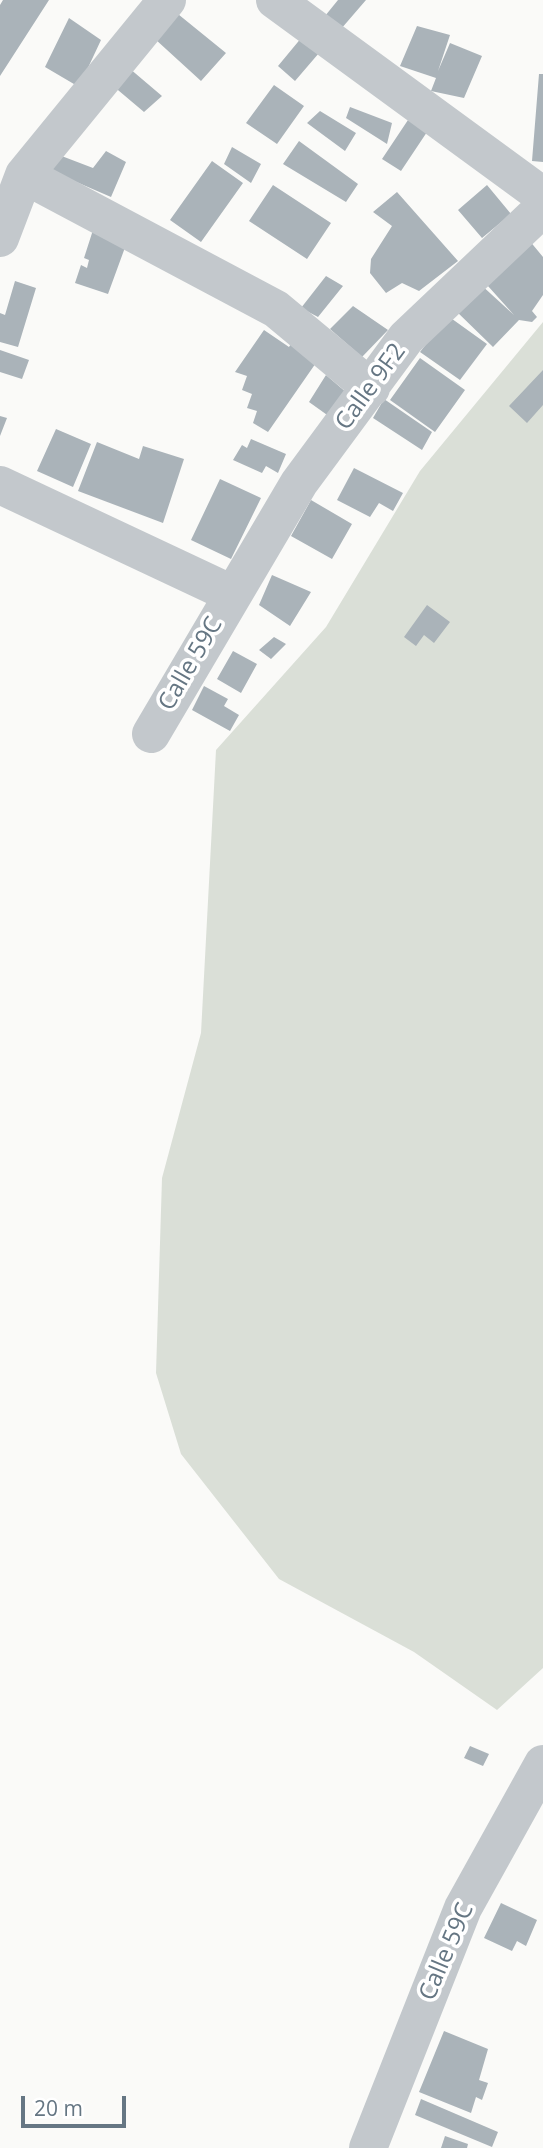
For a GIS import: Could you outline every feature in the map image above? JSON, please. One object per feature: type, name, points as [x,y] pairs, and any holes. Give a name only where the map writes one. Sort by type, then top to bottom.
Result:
[{"type":"street","points":[[0,237],[24,175],[167,0]]},
{"type":"street","points":[[275,0],[543,196]]},
{"type":"street","points":[[24,175],[276,309],[371,388]]},
{"type":"street","name":"Calle 9F2","points":[[232,594],[299,483],[406,338],[543,208]]},
{"type":"street","points":[[0,485],[232,594]]},
{"type":"street","name":"Calle 59C","points":[[151,734],[232,594]]},
{"type":"street","name":"Calle 59C","points":[[368,2148],[463,1908],[542,1766]]},
{"type":"shaded area","points":[[543,322],[543,1668],[497,1710],[414,1652],[279,1579],[181,1454],[156,1373],[162,1178],[201,1033],[216,750],[326,627],[420,471]]},
{"type":"building","points":[[3,0],[49,0],[0,76],[0,5]]},
{"type":"building","points":[[338,0],[366,0],[341,29],[325,16]]},
{"type":"building","points":[[173,10],[226,53],[201,81],[155,39]]},
{"type":"building","points":[[69,18],[101,40],[79,87],[45,67]]},
{"type":"building","points":[[417,26],[450,35],[438,71],[450,43],[482,56],[464,98],[431,91],[436,78],[400,66]]},
{"type":"building","points":[[307,31],[325,46],[295,81],[278,66]]},
{"type":"building","points":[[129,68],[162,96],[144,112],[112,85]]},
{"type":"building","points":[[539,74],[543,74],[543,162],[532,161]]},
{"type":"building","points":[[274,85],[304,106],[277,144],[246,123]]},
{"type":"building","points":[[350,107],[392,123],[387,144],[346,118]]},
{"type":"building","points":[[320,111],[356,133],[345,151],[307,123]]},
{"type":"building","points":[[408,120],[427,132],[401,171],[382,159]]},
{"type":"building","points":[[299,141],[358,184],[346,202],[283,164]]},
{"type":"building","points":[[232,147],[261,164],[251,183],[224,164]]},
{"type":"building","points":[[106,151],[126,162],[111,197],[51,171],[59,155],[93,168]]},
{"type":"building","points":[[212,161],[243,183],[201,242],[170,220]]},
{"type":"building","points":[[273,185],[331,223],[307,259],[249,221]]},
{"type":"building","points":[[487,185],[511,214],[482,238],[458,210]]},
{"type":"building","points":[[397,192],[458,261],[419,291],[402,283],[386,293],[370,273],[371,259],[392,226],[373,212]]},
{"type":"building","points":[[93,230],[127,242],[108,294],[75,283],[81,265],[87,268],[89,260],[84,258]]},
{"type":"building","points":[[524,234],[543,257],[543,295],[532,311],[537,317],[532,322],[519,320],[493,347],[454,309],[479,283],[514,315],[479,276]]},
{"type":"building","points":[[326,276],[343,286],[318,317],[301,308]]},
{"type":"building","points":[[15,281],[36,288],[18,347],[0,342],[0,313],[5,315]]},
{"type":"building","points":[[353,306],[388,330],[362,357],[330,329]]},
{"type":"building","points":[[448,316],[487,344],[460,380],[420,352]]},
{"type":"building","points":[[264,330],[289,347],[292,342],[318,360],[268,432],[253,423],[257,411],[247,408],[252,394],[242,390],[247,376],[235,372]]},
{"type":"building","points":[[0,350],[29,360],[22,379],[0,372]]},
{"type":"building","points":[[420,358],[465,390],[435,432],[390,400]]},
{"type":"building","points":[[543,370],[543,405],[527,423],[509,406]]},
{"type":"building","points":[[326,375],[354,399],[337,422],[309,402]]},
{"type":"building","points":[[384,399],[432,432],[422,450],[373,418]]},
{"type":"building","points":[[0,416],[7,418],[0,436]]},
{"type":"building","points":[[56,429],[91,444],[73,487],[37,471]]},
{"type":"building","points":[[251,439],[286,454],[278,473],[266,466],[262,473],[233,460],[242,445],[247,448]]},
{"type":"building","points":[[97,442],[139,459],[143,446],[184,459],[163,523],[78,491]]},
{"type":"building","points":[[354,468],[403,493],[393,511],[379,503],[370,517],[337,500]]},
{"type":"building","points":[[220,479],[261,498],[231,559],[191,540]]},
{"type":"building","points":[[311,500],[352,524],[332,559],[291,536]]},
{"type":"building","points":[[272,575],[311,592],[290,626],[259,605]]},
{"type":"building","points":[[427,605],[450,622],[434,643],[424,635],[416,646],[404,637]]},
{"type":"building","points":[[274,637],[286,644],[271,659],[259,650]]},
{"type":"building","points":[[233,651],[257,664],[241,693],[217,679]]},
{"type":"building","points":[[204,686],[228,699],[224,706],[239,715],[230,731],[192,710]]},
{"type":"building","points":[[470,1746],[489,1754],[483,1766],[464,1758]]},
{"type":"building","points":[[501,1903],[537,1920],[526,1946],[517,1941],[512,1951],[484,1938]]},
{"type":"building","points":[[444,2031],[488,2049],[479,2080],[488,2083],[482,2100],[476,2097],[471,2113],[419,2092]]},
{"type":"building","points":[[421,2099],[498,2132],[492,2147],[415,2115]]},
{"type":"building","points":[[445,2136],[468,2144],[467,2148],[441,2148]]}]
